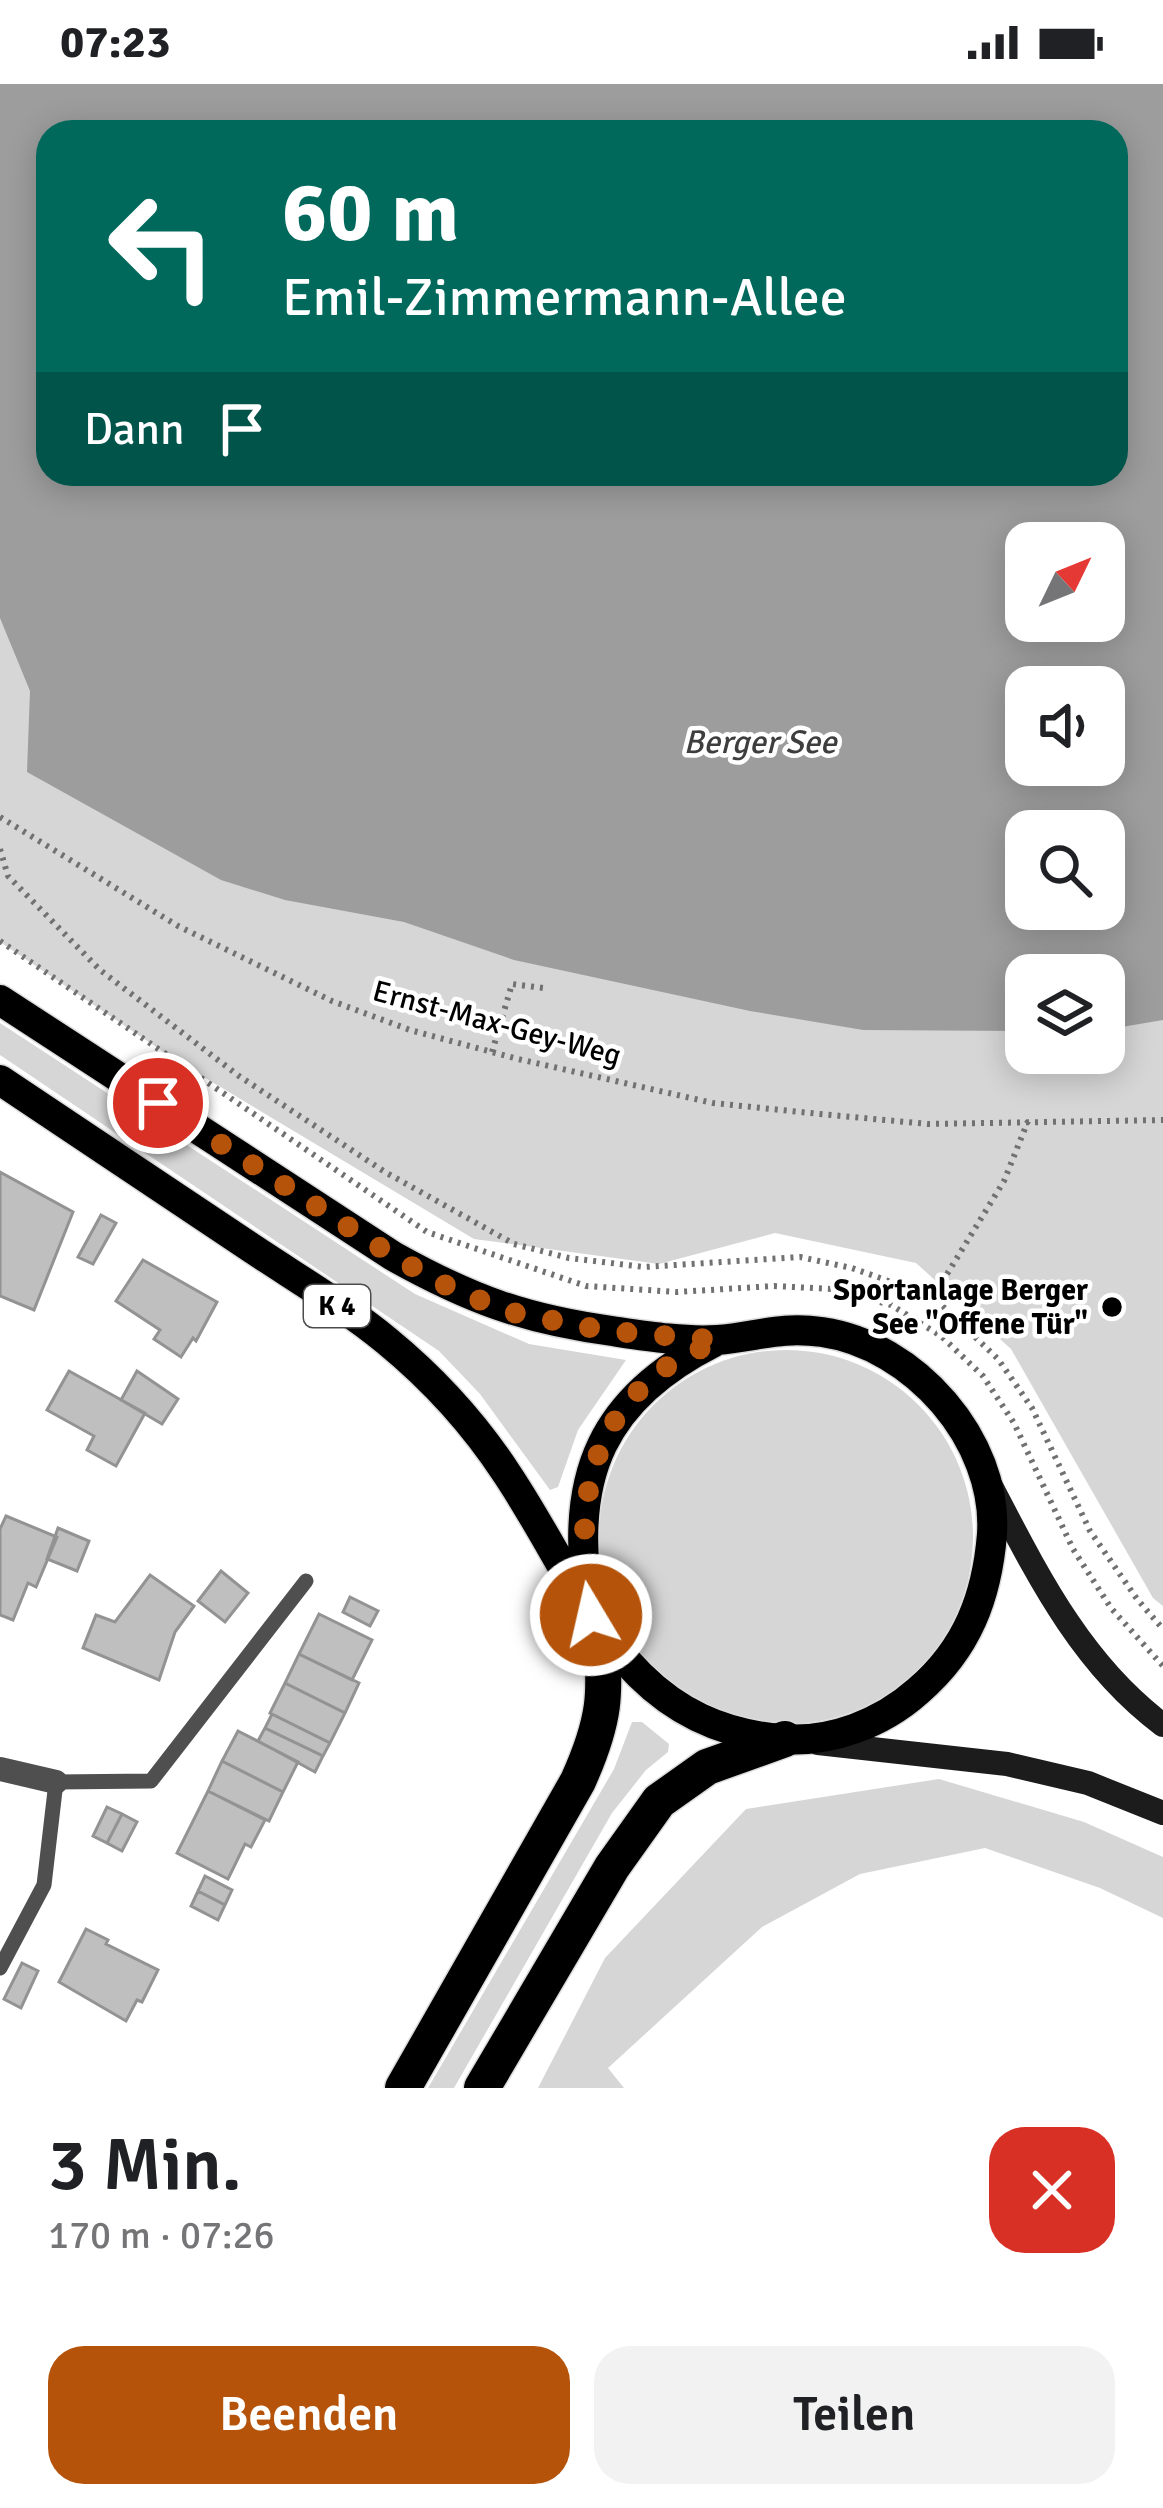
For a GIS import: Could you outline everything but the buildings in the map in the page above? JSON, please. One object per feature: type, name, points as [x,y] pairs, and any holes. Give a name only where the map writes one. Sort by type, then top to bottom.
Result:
[{"type":"highway","points":[[403,2088],[593,1747],[605,1699],[595,1622]]},
{"type":"highway","points":[[482,2088],[612,1867],[659,1801],[707,1767],[791,1740]]},
{"type":"main road","name":"K 4","points":[[0,1000],[393,1256],[458,1292],[515,1313],[607,1331],[719,1340]]},
{"type":"main road","name":"K 4","points":[[0,1080],[386,1340],[445,1395],[506,1472],[595,1622],[653,1691],[697,1720],[746,1736],[1007,1764],[1088,1783],[1163,1813]]},
{"type":"main road","name":"K 4","points":[[595,1622],[582,1558],[584,1502],[599,1449],[628,1402],[669,1365],[719,1340],[772,1329],[826,1332],[878,1350],[923,1380],[959,1421],[1070,1627],[1111,1678],[1163,1725]]},
{"type":"main road","name":"K 4","points":[[791,1740],[851,1731],[899,1708],[940,1672],[971,1628],[988,1577],[992,1523],[982,1470]]},
{"type":"street","points":[[0,1769],[56,1782]]},
{"type":"lane","points":[[0,1968],[44,1885],[56,1782],[152,1781],[306,1581]]},
{"type":"path","name":"Ernst-Max-Gey-Weg","points":[[0,817],[178,926],[281,977],[410,1030],[491,1052],[713,1102],[928,1124],[1163,1120]]},
{"type":"path","points":[[0,850],[8,876],[100,970],[221,1063],[385,1172],[514,1244]]},
{"type":"path","points":[[0,941],[427,1232],[586,1286],[677,1292],[832,1288],[890,1305],[941,1336],[983,1376],[1014,1424],[1073,1549],[1112,1608],[1163,1666]]},
{"type":"path","points":[[491,1052],[512,984],[543,988]]},
{"type":"path","points":[[932,1297],[1004,1181],[1028,1121]]},
{"type":"shaded area","name":"Berger See","points":[[0,84],[1163,84],[1163,1606],[1153,1598],[1011,1349],[916,1263],[775,1233],[659,1264],[474,1239],[177,1061],[0,942]]},
{"type":"shaded area","points":[[0,1023],[415,1294],[529,1344],[626,1360],[578,1430],[558,1487],[550,1490],[480,1394],[439,1351],[0,1055]]},
{"type":"shaded area","points":[[786,1350],[857,1365],[890,1382],[918,1405],[941,1433],[958,1466],[973,1537],[958,1608],[941,1641],[918,1669],[890,1692],[857,1709],[786,1724],[715,1709],[682,1692],[654,1669],[631,1641],[614,1608],[599,1537],[614,1466],[631,1433],[654,1405],[682,1382],[715,1365]]},
{"type":"shaded area","points":[[632,1722],[642,1722],[669,1744],[668,1752],[646,1770],[612,1813],[454,2088],[428,2088],[614,1769]]},
{"type":"shaded area","points":[[939,1779],[1084,1822],[1163,1857],[1163,1918],[1100,1888],[985,1848],[860,1874],[762,1927],[608,2068],[624,2088],[538,2088],[605,1958],[746,1809]]},
{"type":"water","name":"Berger See","points":[[0,84],[1163,84],[1163,1020],[1125,1026],[1125,954],[1005,954],[1005,1031],[863,1030],[514,960],[404,922],[285,900],[221,880],[27,772],[30,691],[0,618]]},
{"type":"place","name":"Sportanlage Berger See \"Offene Tür\"","points":[[1112,1307]]},
{"type":"route","points":[[158,1103],[393,1256],[458,1292],[515,1313],[607,1331],[719,1340],[669,1365],[628,1402],[599,1449],[584,1502],[582,1558],[591,1615]]}]
